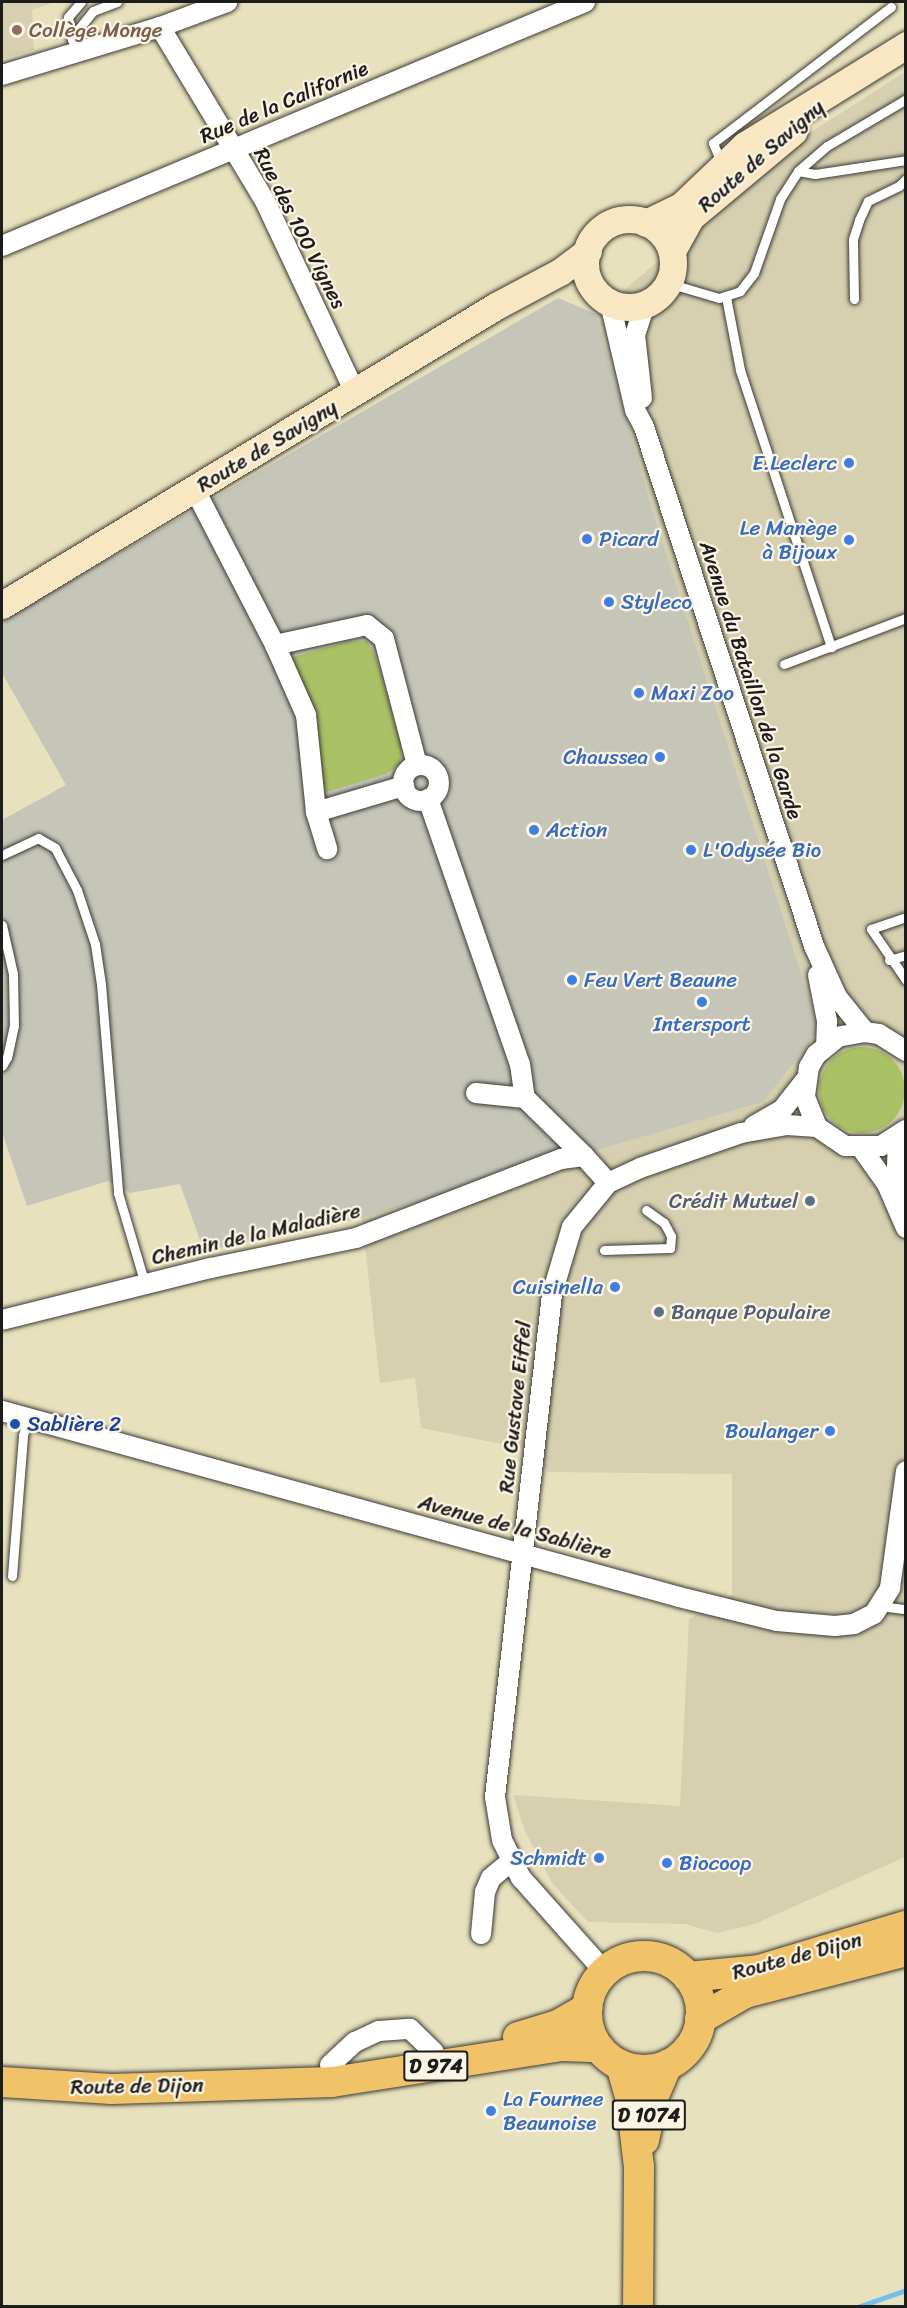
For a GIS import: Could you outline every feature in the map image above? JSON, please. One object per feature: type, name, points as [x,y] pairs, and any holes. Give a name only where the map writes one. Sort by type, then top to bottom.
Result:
[{"type":"main road","name":"Route de Savigny","points":[[646,223],[681,206],[723,167],[811,102],[834,93],[906,45]]},
{"type":"main road","name":"Route de Savigny","points":[[672,251],[691,216],[723,167]]},
{"type":"main road","points":[[532,287],[602,296],[622,307],[645,304],[668,283],[672,251],[662,234],[646,223],[620,220],[607,225],[597,234],[588,251],[586,269],[602,296]]},
{"type":"main road","name":"Route de Savigny","points":[[2,604],[532,287],[588,251]]},
{"type":"main road","name":"Route de Dijon","points":[[688,1977],[759,1970],[906,1926]]},
{"type":"main road","name":"Route de Dijon","points":[[700,2019],[745,1993],[906,1951]]},
{"type":"main road","points":[[654,1957],[666,1961],[688,1977],[696,1989],[700,2019],[690,2046],[667,2065],[652,2069],[621,2065],[598,2047],[587,2021],[587,2008],[590,1994],[604,1971],[627,1958],[654,1957]]},
{"type":"main road","name":"Route de Dijon","points":[[273,2081],[330,2065],[434,2052],[540,2032],[587,2008]]},
{"type":"main road","name":"Route de Dijon","points":[[2,2082],[112,2089],[273,2081],[332,2082],[563,2046],[598,2047]]},
{"type":"main road","name":"D 1074","points":[[621,2065],[631,2099],[639,2167],[638,2307]]},
{"type":"main road","name":"D 1074","points":[[639,2167],[653,2098],[667,2065]]},
{"type":"street","points":[[2,75],[73,45],[160,27],[227,2]]},
{"type":"street","name":"Rue de la Californie","points":[[2,246],[585,2]]},
{"type":"street","name":"Rue des 100 Vignes","points":[[160,27],[265,201],[354,392]]},
{"type":"street","name":"Avenue du Bataillon de la Garde","points":[[602,296],[623,370],[814,946],[837,997],[865,1032]]},
{"type":"street","name":"Avenue du Bataillon de la Garde","points":[[644,428],[635,335],[645,304]]},
{"type":"street","points":[[195,490],[275,645],[306,715],[316,812],[327,849]]},
{"type":"street","points":[[275,645],[367,625],[384,639],[417,765]]},
{"type":"street","points":[[417,765],[433,770],[439,780],[437,791],[428,799],[411,798],[404,786],[407,771],[417,765]]},
{"type":"street","points":[[316,812],[404,786]]},
{"type":"street","points":[[428,799],[520,1064],[525,1098],[608,1183]]},
{"type":"street","name":"Avenue du Bataillon de la Garde","points":[[814,946],[827,1021],[826,1045]]},
{"type":"street","points":[[826,1045],[838,1037],[865,1032],[893,1040],[906,1050]]},
{"type":"street","name":"Rue Gustave Eiffel","points":[[741,1133],[782,1110],[805,1081],[816,1055],[826,1045]]},
{"type":"street","points":[[805,1081],[807,1105],[817,1127],[845,1146],[862,1149],[881,1146],[902,1134]]},
{"type":"street","points":[[476,1093],[525,1098]]},
{"type":"street","name":"Rue Gustave Eiffel","points":[[604,1971],[538,1899],[512,1861],[502,1840],[495,1797],[552,1294],[572,1227],[608,1183],[640,1168],[741,1133],[788,1125],[817,1127]]},
{"type":"street","points":[[902,1134],[897,1168],[906,1207]]},
{"type":"street","points":[[862,1149],[887,1184],[906,1228]]},
{"type":"street","name":"Chemin de la Maladière","points":[[2,1320],[145,1284],[356,1238],[561,1159],[584,1156]]},
{"type":"street","name":"Avenue de la Sablière","points":[[2,1411],[777,1621],[854,1624],[880,1606]]},
{"type":"street","points":[[880,1606],[890,1588],[906,1471]]},
{"type":"street","points":[[481,1934],[485,1892],[491,1878],[512,1861]]},
{"type":"lane","points":[[73,45],[68,17],[81,2]]},
{"type":"lane","points":[[73,45],[93,11],[117,2]]},
{"type":"lane","points":[[723,167],[713,143],[891,7]]},
{"type":"lane","points":[[668,283],[709,297],[726,297],[751,279],[780,199],[798,171],[827,146],[906,99]]},
{"type":"lane","points":[[798,171],[815,174],[906,160]]},
{"type":"lane","points":[[854,299],[853,239],[859,220],[868,201],[906,179]]},
{"type":"lane","points":[[726,297],[740,370],[831,647]]},
{"type":"lane","points":[[784,664],[906,618]]},
{"type":"lane","points":[[2,855],[38,838],[55,848],[77,890],[94,944],[101,984],[118,1193],[145,1284]]},
{"type":"lane","points":[[906,917],[871,929],[890,960],[906,980]]},
{"type":"lane","points":[[2,925],[13,974],[14,1025],[8,1057],[2,1066]]},
{"type":"lane","points":[[890,960],[906,955]]},
{"type":"lane","points":[[604,1250],[670,1248],[671,1236],[664,1223],[646,1210]]},
{"type":"lane","points":[[12,1576],[23,1435],[29,1418]]},
{"type":"lane","points":[[880,1606],[906,1610]]},
{"type":"shaded area","name":"Collège Monge","points":[[2,2],[55,2],[32,10],[34,50],[2,59]]},
{"type":"shaded area","points":[[905,72],[905,1857],[755,1924],[717,1933],[685,1924],[588,1922],[552,1883],[525,1831],[513,1795],[680,1806],[689,1619],[732,1595],[732,1474],[547,1472],[521,1448],[421,1428],[415,1378],[380,1383],[362,1218],[763,1102],[659,532],[596,314],[808,134]]},
{"type":"shaded area","points":[[558,298],[596,314],[659,532],[819,1030],[763,1102],[362,1218],[204,1251],[180,1184],[130,1193],[108,1181],[27,1206],[2,1132],[2,820],[66,785],[2,673],[2,621]]},
{"type":"green space","points":[[350,641],[367,641],[376,657],[401,743],[401,764],[386,774],[320,794],[290,658]]},
{"type":"green space","points":[[862,1047],[878,1051],[892,1060],[901,1074],[905,1090],[901,1106],[892,1120],[878,1129],[862,1133],[846,1129],[832,1120],[823,1106],[819,1090],[823,1074],[832,1060],[846,1051]]},
{"type":"waterway","points":[[860,2306],[906,2290]]},
{"type":"place","name":"Collège Monge","points":[[17,30]]},
{"type":"place","name":"E.Leclerc","points":[[849,463]]},
{"type":"place","name":"Picard","points":[[587,539]]},
{"type":"place","name":"Le Manège à Bijoux","points":[[849,540]]},
{"type":"place","name":"Styleco","points":[[609,602]]},
{"type":"place","name":"Maxi Zoo","points":[[639,693]]},
{"type":"place","name":"Chaussea","points":[[660,757]]},
{"type":"place","name":"Action","points":[[534,830]]},
{"type":"place","name":"L'Odysée Bio","points":[[691,850]]},
{"type":"place","name":"Feu Vert Beaune","points":[[572,980]]},
{"type":"place","name":"Intersport","points":[[702,1002]]},
{"type":"place","name":"Crédit Mutuel","points":[[810,1201]]},
{"type":"place","name":"Cuisinella","points":[[615,1287]]},
{"type":"place","name":"Banque Populaire","points":[[659,1312]]},
{"type":"place","name":"Sablière 2","points":[[15,1424]]},
{"type":"place","name":"Boulanger","points":[[830,1431]]},
{"type":"place","name":"Schmidt","points":[[599,1858]]},
{"type":"place","name":"Biocoop","points":[[667,1863]]},
{"type":"place","name":"La Fournee Beaunoise","points":[[491,2111]]}]
